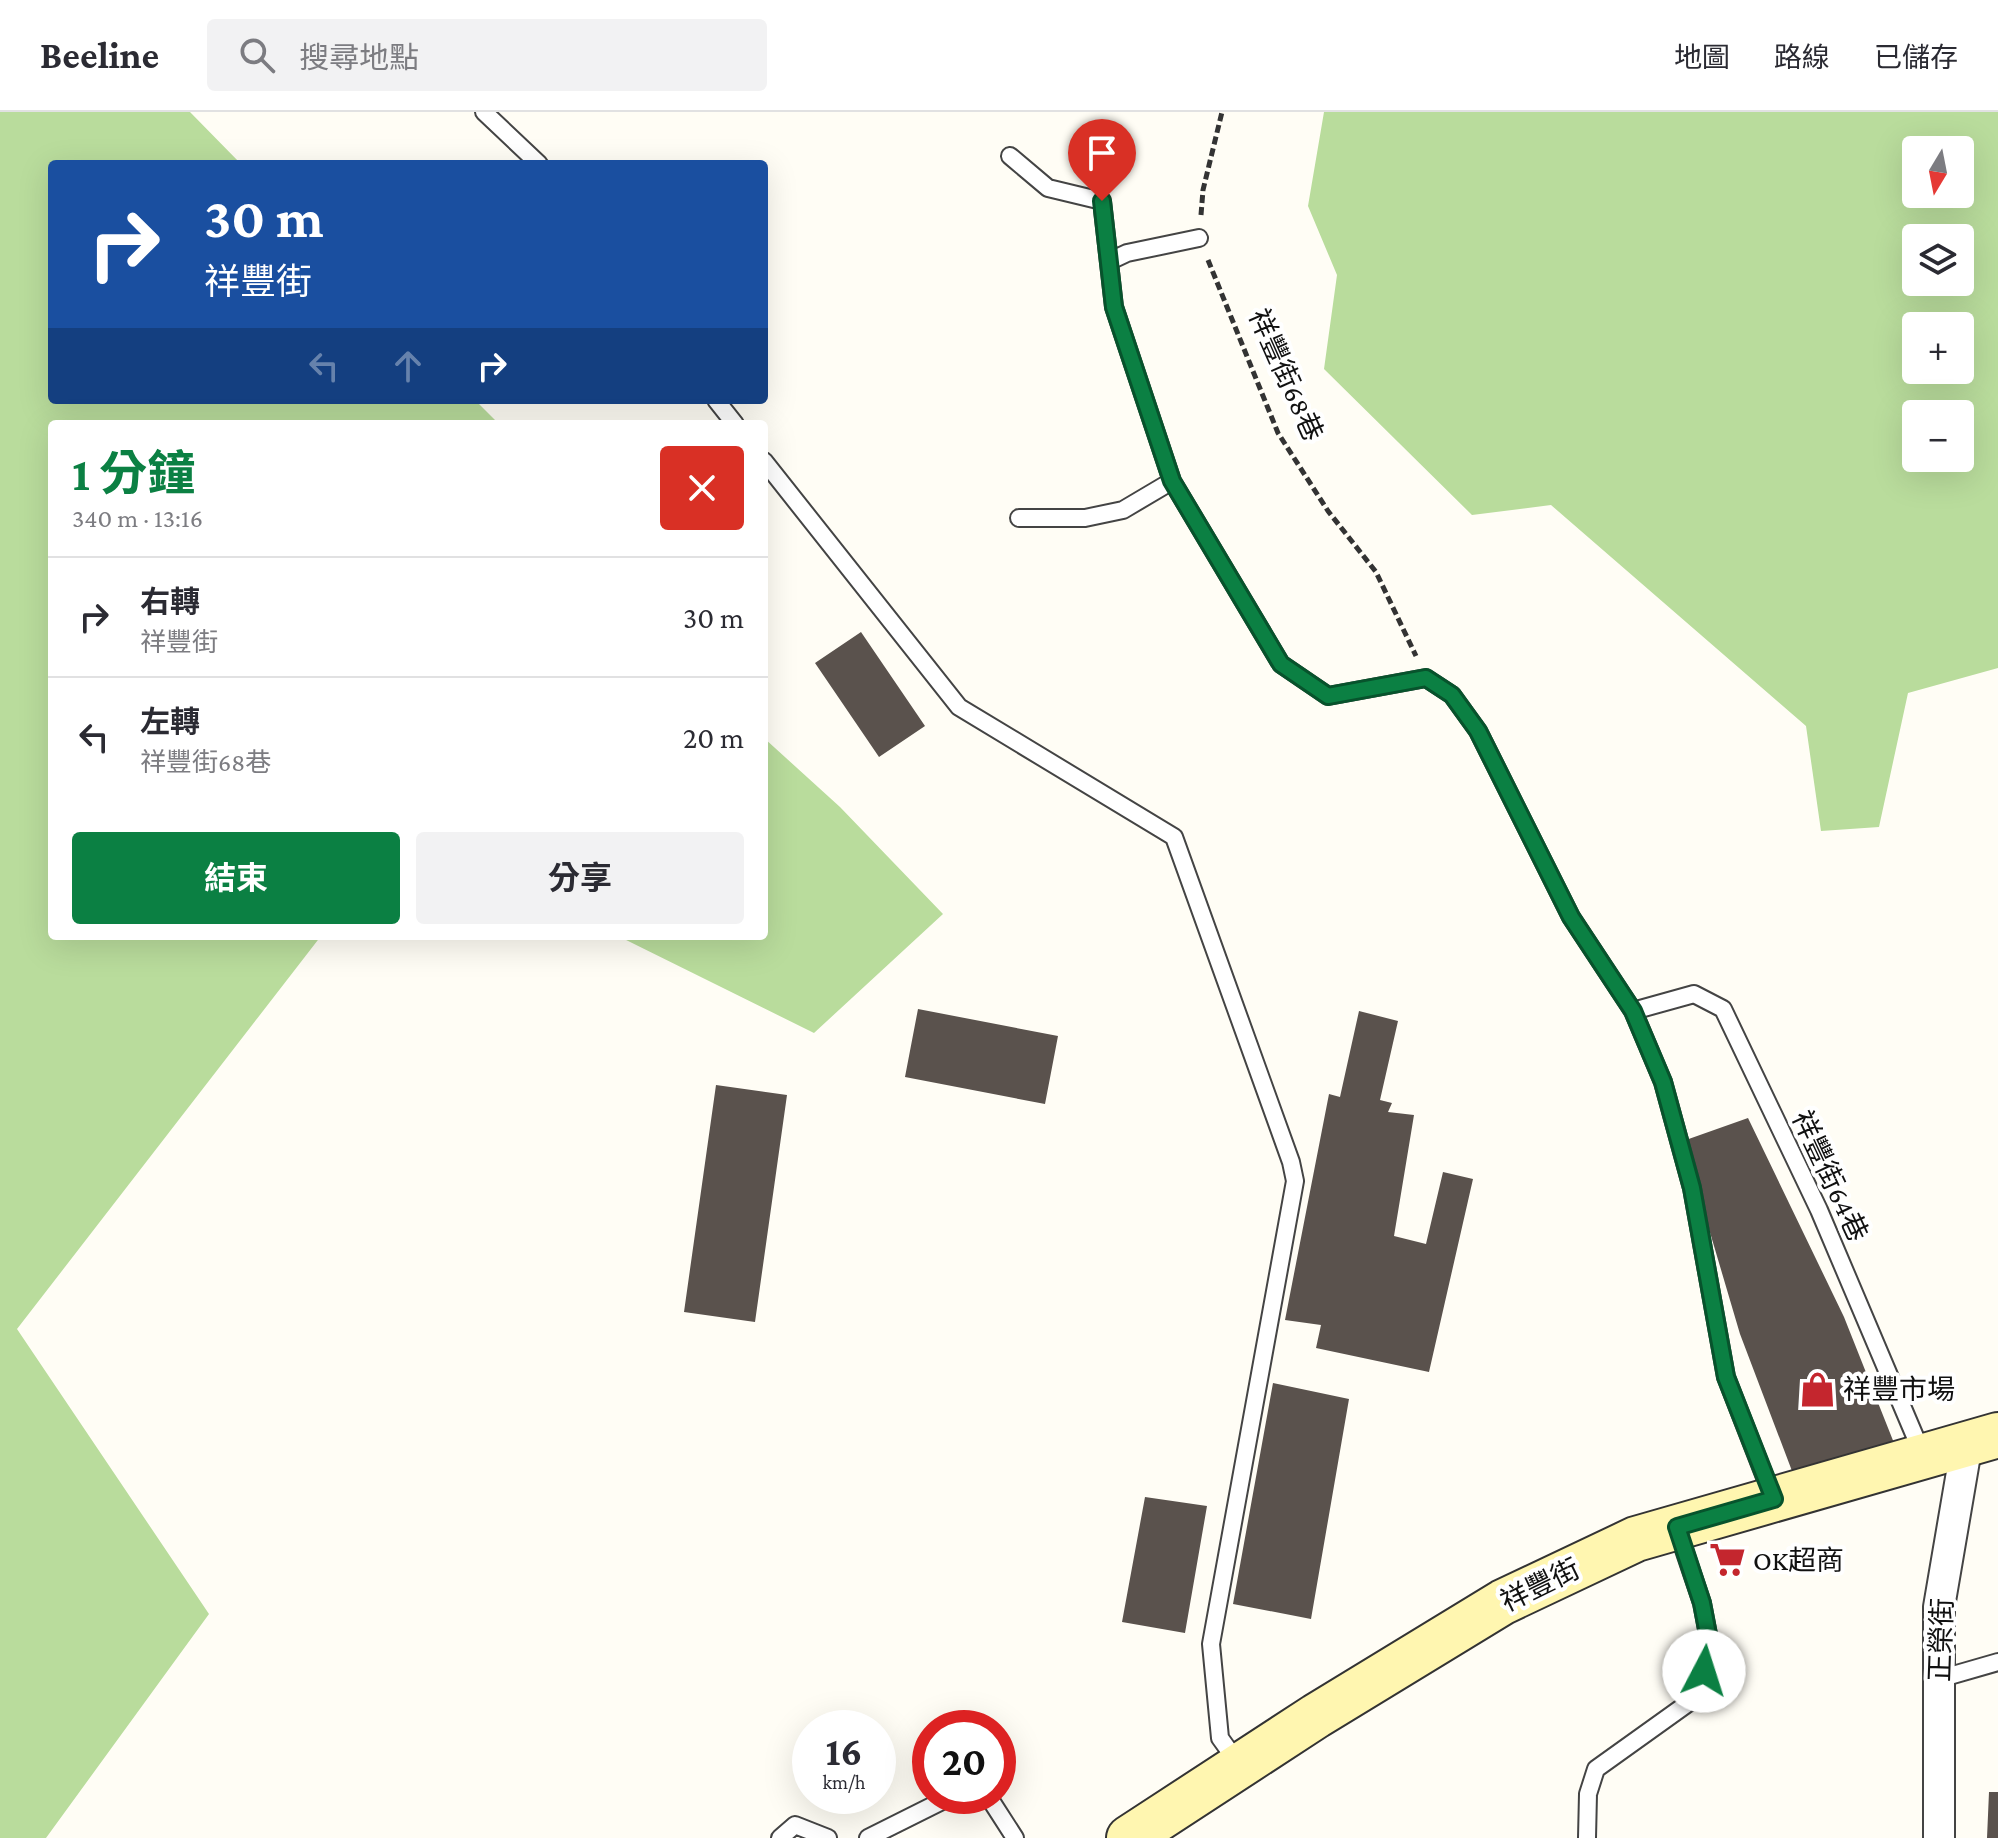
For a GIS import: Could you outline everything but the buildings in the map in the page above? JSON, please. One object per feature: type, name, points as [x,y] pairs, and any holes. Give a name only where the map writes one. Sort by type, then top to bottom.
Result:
[{"type":"street","name":"祥豐街","points":[[1129,1838],[1316,1716],[1503,1602],[1636,1539],[1982,1439]]},
{"type":"street","name":"正榮街","points":[[1939,1838],[1939,1607],[1982,1439]]},
{"type":"lane","points":[[484,112],[535,160]]},
{"type":"lane","points":[[1010,156],[1048,188],[1102,201],[1114,307],[1172,481],[1281,664],[1328,696],[1426,678],[1452,695],[1478,731],[1571,917],[1633,1011],[1663,1082],[1692,1188],[1726,1377],[1774,1499]]},
{"type":"lane","points":[[1110,261],[1127,253],[1199,238]]},
{"type":"lane","points":[[719,404],[732,420]]},
{"type":"lane","points":[[768,466],[959,707],[1174,837],[1291,1162],[1295,1181],[1211,1644],[1220,1738],[1241,1767]]},
{"type":"lane","points":[[1019,518],[1085,518],[1123,510],[1172,481]]},
{"type":"lane","name":"祥豐街64巷","points":[[1633,1011],[1694,994],[1723,1009],[1819,1210],[1922,1455]]},
{"type":"lane","points":[[1587,1838],[1588,1794],[1596,1769],[1698,1696],[1710,1645],[1702,1603],[1677,1527]]},
{"type":"lane","points":[[1939,1679],[1998,1662]]},
{"type":"lane","points":[[868,1838],[916,1814]]},
{"type":"lane","points":[[1000,1814],[1015,1838]]},
{"type":"lane","points":[[780,1838],[795,1825],[828,1838]]},
{"type":"path","name":"祥豐街68巷","points":[[1222,112],[1203,190],[1199,238],[1278,433],[1328,511],[1376,572],[1426,678]]},
{"type":"green space","points":[[0,112],[190,112],[237,160],[48,160],[48,404],[479,404],[495,420],[48,420],[48,940],[318,940],[17,1329],[209,1614],[46,1838],[0,1838]]},
{"type":"green space","points":[[1324,112],[1998,112],[1998,668],[1908,693],[1879,827],[1821,831],[1806,726],[1551,505],[1472,515],[1324,369],[1337,275],[1308,206]]},
{"type":"green space","points":[[768,742],[840,807],[943,914],[814,1033],[626,940],[768,940]]},
{"type":"place","name":"祥豐市場","points":[[1817,1389]]},
{"type":"place","name":"OK超商","points":[[1727,1560]]},
{"type":"route","points":[[1102,201],[1114,307],[1172,481],[1228,581],[1281,664],[1328,696],[1365,692],[1426,678],[1452,695],[1478,731],[1571,917],[1633,1011],[1663,1082],[1692,1188],[1726,1377],[1774,1499],[1677,1527],[1702,1603],[1710,1645],[1704,1671]]}]
